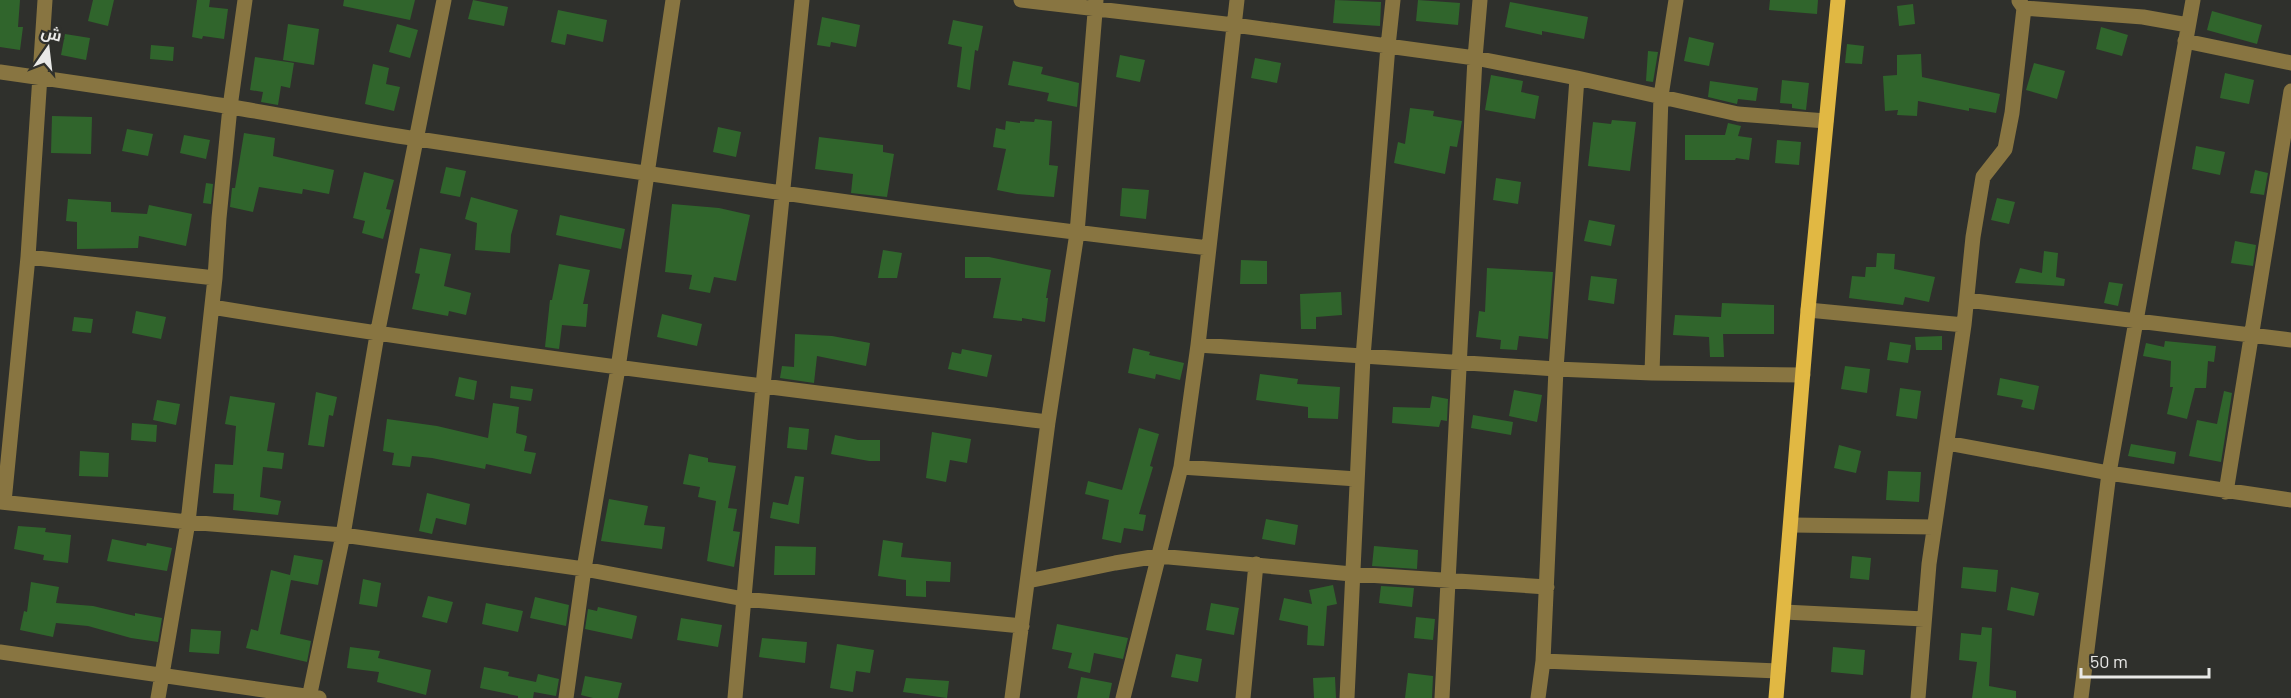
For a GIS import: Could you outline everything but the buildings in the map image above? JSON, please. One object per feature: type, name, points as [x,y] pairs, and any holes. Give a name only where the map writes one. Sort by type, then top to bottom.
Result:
[{"type":"main road","points":[[1776,698],[1808,310],[1838,0]]},
{"type":"street","points":[[45,0],[28,257],[2,502],[188,522],[343,535],[584,569],[744,599],[1022,626]]},
{"type":"street","points":[[158,698],[188,522],[215,278],[230,107],[245,0]]},
{"type":"street","points":[[0,652],[312,698],[377,335],[444,0]]},
{"type":"street","points":[[566,698],[673,0]]},
{"type":"street","points":[[735,698],[763,386],[802,0]]},
{"type":"street","points":[[1021,0],[1096,4],[1475,58],[1738,114],[1826,121]]},
{"type":"street","points":[[1123,698],[1181,467],[1198,345],[1237,0]]},
{"type":"street","points":[[1347,698],[1363,357],[1393,0]]},
{"type":"street","points":[[1442,698],[1475,58],[1480,0]]},
{"type":"street","points":[[1652,373],[1661,96],[1676,0]]},
{"type":"street","points":[[2081,698],[2109,473],[2193,0]]},
{"type":"street","points":[[1012,698],[1048,422],[1077,233],[1096,4]]},
{"type":"street","points":[[1918,698],[1934,527],[1964,326],[1983,177],[2005,149],[2010,128],[2021,4],[2094,6],[2188,25]]},
{"type":"street","points":[[2186,41],[2291,63]]},
{"type":"street","points":[[0,72],[230,107],[416,139],[783,194],[1209,248]]},
{"type":"street","points":[[1538,698],[1543,661],[1556,369],[1577,78]]},
{"type":"street","points":[[2226,492],[2291,91]]},
{"type":"street","points":[[28,257],[215,278]]},
{"type":"street","points":[[1967,300],[2291,340]]},
{"type":"street","points":[[212,307],[377,335],[1048,422]]},
{"type":"street","points":[[1808,310],[1964,326]]},
{"type":"street","points":[[1198,345],[1556,369],[1803,375]]},
{"type":"street","points":[[1947,443],[2109,473],[2291,500]]},
{"type":"street","points":[[1181,467],[1357,479]]},
{"type":"street","points":[[1792,525],[1934,527]]},
{"type":"street","points":[[1028,581],[1115,562],[1158,556],[1352,574],[1547,587]]},
{"type":"street","points":[[1243,698],[1256,564]]},
{"type":"street","points":[[1784,612],[1924,619]]},
{"type":"street","points":[[1543,661],[1778,670]]}]
